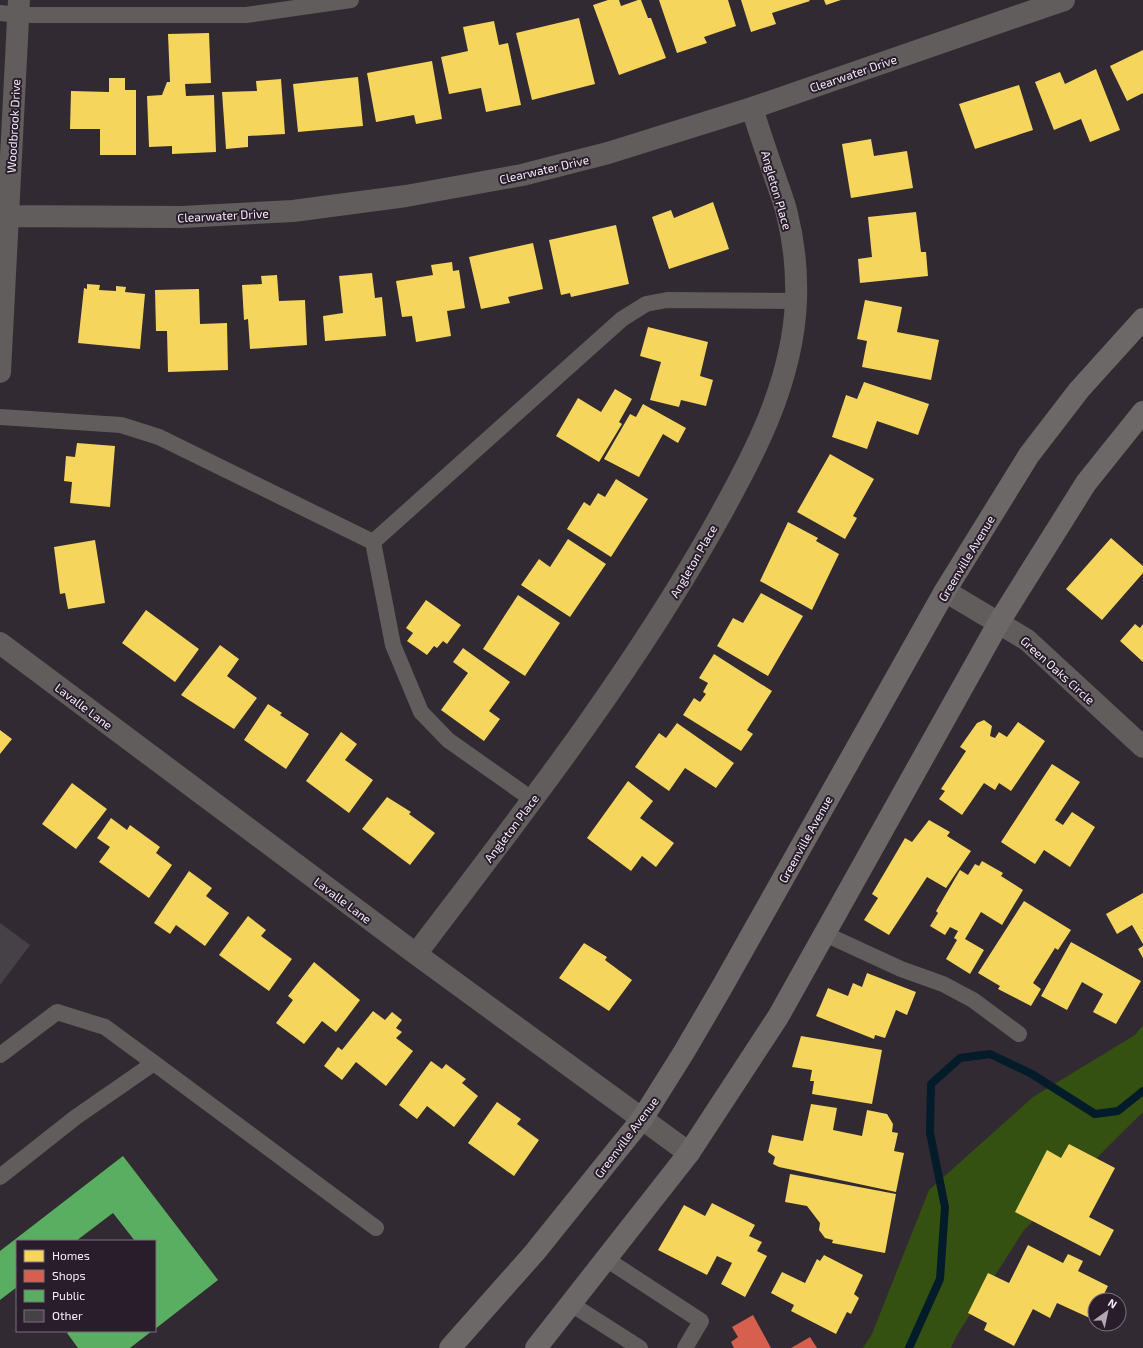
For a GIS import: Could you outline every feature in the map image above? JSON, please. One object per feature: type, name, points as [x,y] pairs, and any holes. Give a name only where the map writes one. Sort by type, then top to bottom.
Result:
[{"type":"main road","name":"Greenville Avenue","points":[[450,1348],[535,1252],[642,1119],[722,987],[945,592],[1029,455],[1079,390],[1143,319]]},
{"type":"main road","points":[[536,1348],[689,1153],[778,1017],[999,622],[1086,483],[1143,412]]},
{"type":"street","name":"Clearwater Drive","points":[[5,216],[182,217],[293,211],[406,196],[522,175],[608,153],[752,108],[1064,0]]},
{"type":"street","name":"Woodbrook Drive","points":[[0,372],[13,9]]},
{"type":"street","name":"Angleton Place","points":[[416,954],[533,800],[636,654],[687,574],[729,499],[763,432],[780,389],[791,343],[796,301],[796,264],[787,213],[752,108]]},
{"type":"street","name":"Green Oaks Circle","points":[[945,592],[999,622],[1027,640],[1143,747]]},
{"type":"street","name":"Lavalle Lane","points":[[0,643],[416,954],[689,1153]]},
{"type":"lane","points":[[13,9],[246,15],[351,0]]},
{"type":"lane","points":[[373,542],[622,319],[646,304],[667,300],[796,301]]},
{"type":"lane","points":[[0,417],[121,425],[159,437],[373,542]]},
{"type":"lane","points":[[373,542],[393,645],[421,712],[448,740],[533,800]]},
{"type":"lane","points":[[824,934],[901,969],[943,984],[973,1000],[1019,1034]]},
{"type":"lane","points":[[0,1055],[57,1012],[105,1027],[376,1228]]},
{"type":"lane","points":[[0,1177],[76,1117],[154,1063]]},
{"type":"lane","points":[[606,1259],[701,1321],[685,1348]]},
{"type":"lane","points":[[571,1304],[618,1343],[640,1348]]},
{"type":"green space","points":[[1143,1025],[1143,1112],[1024,1230],[957,1335],[951,1348],[863,1348],[872,1334],[929,1190],[1033,1097],[1135,1035]]},
{"type":"building: Homes","points":[[608,0],[619,0],[621,6],[641,0],[648,18],[651,18],[666,58],[619,75],[593,5]]},
{"type":"building: Homes","points":[[659,0],[728,0],[736,26],[704,37],[707,43],[677,53]]},
{"type":"building: Homes","points":[[741,0],[810,1],[772,13],[776,24],[751,32]]},
{"type":"building: Homes","points":[[824,0],[841,0],[826,5]]},
{"type":"building: Homes","points":[[579,18],[595,84],[532,100],[516,33]]},
{"type":"building: Homes","points":[[494,21],[499,45],[508,43],[521,105],[486,112],[481,88],[449,94],[441,57],[468,51],[463,27]]},
{"type":"building: Homes","points":[[209,33],[211,83],[185,84],[186,96],[214,95],[216,152],[172,154],[172,146],[149,147],[147,96],[162,95],[167,82],[170,82],[168,34]]},
{"type":"building: Homes","points":[[1143,50],[1143,93],[1127,101],[1110,66]]},
{"type":"building: Homes","points":[[432,61],[442,119],[416,124],[414,115],[376,122],[367,73]]},
{"type":"building: Homes","points":[[1096,69],[1120,130],[1090,142],[1081,119],[1054,130],[1035,82],[1060,72],[1065,84]]},
{"type":"building: Homes","points":[[358,77],[363,126],[298,132],[293,84]]},
{"type":"building: Homes","points":[[109,78],[125,78],[125,90],[136,90],[136,155],[100,155],[100,129],[70,129],[71,91],[109,92]]},
{"type":"building: Homes","points":[[281,79],[285,134],[248,136],[248,147],[226,149],[222,92],[257,91],[256,81]]},
{"type":"building: Homes","points":[[1019,85],[1033,130],[975,149],[959,104]]},
{"type":"building: Homes","points":[[871,139],[874,156],[907,151],[913,188],[851,198],[842,144]]},
{"type":"building: Homes","points":[[713,202],[729,249],[669,269],[652,217],[671,210],[674,218]]},
{"type":"building: Homes","points":[[916,212],[921,252],[926,252],[928,276],[860,283],[858,259],[872,257],[868,217]]},
{"type":"building: Homes","points":[[616,225],[629,284],[571,297],[570,293],[561,295],[549,240]]},
{"type":"building: Homes","points":[[533,243],[543,289],[508,297],[510,303],[481,309],[469,257]]},
{"type":"building: Homes","points":[[452,262],[453,271],[459,270],[465,308],[447,311],[451,336],[416,342],[412,316],[402,317],[396,281],[433,275],[431,265]]},
{"type":"building: Homes","points":[[372,273],[375,298],[382,297],[386,336],[325,341],[323,316],[343,313],[339,276]]},
{"type":"building: Homes","points":[[277,275],[279,301],[305,300],[307,345],[250,349],[248,319],[244,320],[242,285],[262,284],[261,276]]},
{"type":"building: Homes","points":[[87,284],[100,285],[99,290],[116,291],[116,286],[126,287],[125,292],[145,294],[140,349],[78,343],[84,288],[87,289]]},
{"type":"building: Homes","points":[[199,289],[200,324],[227,323],[228,370],[168,372],[167,331],[156,331],[155,290]]},
{"type":"building: Homes","points":[[865,300],[902,307],[897,332],[939,340],[931,380],[862,367],[867,341],[857,339]]},
{"type":"building: Homes","points":[[648,327],[708,342],[700,376],[713,380],[706,406],[681,400],[679,407],[650,400],[661,362],[640,356]]},
{"type":"building: Homes","points":[[864,382],[929,404],[918,435],[877,421],[867,449],[832,437],[846,395],[857,399]]},
{"type":"building: Homes","points":[[615,389],[632,399],[619,422],[622,424],[599,462],[556,436],[578,398],[601,412]]},
{"type":"building: Homes","points":[[643,404],[686,428],[678,443],[663,434],[639,477],[604,459],[630,414],[636,417]]},
{"type":"building: Homes","points":[[77,443],[115,446],[110,507],[70,503],[72,482],[64,481],[66,456],[75,457]]},
{"type":"building: Homes","points":[[830,454],[874,479],[853,516],[857,518],[845,539],[797,512]]},
{"type":"building: Homes","points":[[616,479],[648,499],[611,557],[567,529],[584,502],[590,506],[598,493],[605,497]]},
{"type":"building: Homes","points":[[788,522],[818,538],[816,541],[839,554],[812,610],[760,581]]},
{"type":"building: Homes","points":[[1111,538],[1143,566],[1143,573],[1102,620],[1066,589]]},
{"type":"building: Homes","points":[[568,539],[606,564],[570,617],[521,585],[539,559],[550,567]]},
{"type":"building: Homes","points":[[95,540],[105,603],[68,609],[65,593],[60,594],[54,547]]},
{"type":"building: Homes","points":[[761,593],[803,616],[768,676],[717,646],[733,618],[743,623]]},
{"type":"building: Homes","points":[[518,595],[560,623],[525,676],[483,649]]},
{"type":"building: Homes","points":[[426,600],[461,625],[447,644],[443,641],[437,648],[434,646],[427,655],[407,641],[413,633],[406,628]]},
{"type":"building: Homes","points":[[146,610],[199,649],[175,682],[122,643]]},
{"type":"building: Homes","points":[[1135,624],[1140,628],[1143,624],[1143,662],[1120,641]]},
{"type":"building: Homes","points":[[220,645],[239,659],[227,676],[257,698],[234,729],[181,695]]},
{"type":"building: Homes","points":[[463,648],[510,682],[489,711],[500,719],[484,741],[441,710],[468,673],[453,662]]},
{"type":"building: Homes","points":[[714,654],[772,691],[747,730],[753,734],[741,751],[683,715],[694,698],[700,702],[706,694],[703,692],[708,683],[699,678]]},
{"type":"building: Homes","points":[[268,704],[282,713],[280,715],[309,734],[286,769],[244,740]]},
{"type":"building: Homes","points":[[984,720],[992,726],[990,736],[995,738],[999,732],[1007,737],[1018,722],[1045,741],[1011,791],[999,783],[995,790],[984,783],[962,815],[939,799],[945,791],[941,789],[966,751],[960,747],[977,723]]},
{"type":"building: Homes","points":[[677,723],[734,763],[716,788],[685,768],[669,791],[635,767],[659,733],[666,738]]},
{"type":"building: Homes","points":[[0,730],[12,739],[0,754]]},
{"type":"building: Homes","points":[[341,732],[357,744],[345,760],[373,780],[349,813],[306,781]]},
{"type":"building: Homes","points":[[1052,764],[1080,782],[1055,820],[1063,825],[1072,812],[1095,827],[1070,867],[1044,850],[1035,864],[1001,842]]},
{"type":"building: Homes","points":[[628,781],[653,801],[640,818],[674,843],[656,867],[642,856],[631,871],[587,838]]},
{"type":"building: Homes","points":[[72,783],[107,809],[76,849],[42,824]]},
{"type":"building: Homes","points":[[387,797],[411,812],[409,814],[435,833],[410,865],[362,829]]},
{"type":"building: Homes","points":[[111,818],[127,830],[130,825],[160,847],[156,853],[172,865],[149,898],[99,862],[110,847],[97,838]]},
{"type":"building: Homes","points":[[929,820],[950,832],[947,836],[971,851],[946,888],[927,877],[889,935],[864,920],[878,898],[872,894],[905,838],[912,842]]},
{"type":"building: Homes","points":[[982,861],[1003,873],[1001,876],[1023,890],[1002,925],[981,912],[965,939],[984,950],[970,974],[946,959],[957,940],[954,938],[958,931],[950,927],[945,935],[930,926],[938,913],[936,911],[960,870],[968,875],[975,864],[979,866]]},
{"type":"building: Homes","points":[[189,871],[212,888],[206,896],[229,913],[205,946],[176,925],[170,934],[154,923]]},
{"type":"building: Homes","points":[[1143,893],[1143,944],[1132,925],[1117,934],[1106,914]]},
{"type":"building: Homes","points":[[1024,901],[1071,930],[1058,950],[1055,948],[1033,983],[1041,989],[1031,1006],[998,989],[1000,986],[978,973]]},
{"type":"building: Homes","points":[[248,916],[266,930],[261,936],[292,959],[269,991],[219,955]]},
{"type":"building: Homes","points":[[1071,942],[1141,981],[1116,1024],[1093,1012],[1103,994],[1082,982],[1067,1010],[1041,996]]},
{"type":"building: Homes","points":[[584,943],[607,957],[605,960],[632,980],[609,1011],[559,978]]},
{"type":"building: Homes","points":[[1143,946],[1143,958],[1138,949]]},
{"type":"building: Homes","points":[[314,962],[360,1000],[336,1032],[322,1021],[304,1044],[276,1023],[293,1000],[288,996]]},
{"type":"building: Homes","points":[[867,973],[916,992],[907,1015],[896,1010],[885,1038],[875,1035],[874,1039],[816,1016],[828,988],[848,996],[853,983],[862,987]]},
{"type":"building: Homes","points":[[373,1011],[385,1020],[392,1012],[402,1020],[396,1028],[402,1032],[396,1038],[413,1051],[386,1086],[356,1062],[342,1080],[324,1066],[338,1047],[342,1050]]},
{"type":"building: Homes","points":[[801,1036],[882,1050],[872,1104],[812,1094],[814,1081],[810,1081],[812,1070],[792,1067]]},
{"type":"building: Homes","points":[[431,1061],[442,1069],[446,1064],[466,1079],[462,1083],[478,1096],[454,1127],[427,1106],[417,1119],[399,1105]]},
{"type":"building: Homes","points":[[497,1102],[521,1119],[517,1124],[539,1140],[514,1176],[468,1143]]},
{"type":"building: Homes","points":[[811,1104],[837,1108],[833,1130],[862,1136],[867,1110],[887,1114],[893,1124],[892,1132],[898,1133],[894,1151],[904,1153],[896,1192],[779,1167],[773,1164],[775,1157],[768,1152],[772,1135],[803,1141]]},
{"type":"building: Homes","points":[[1069,1144],[1115,1168],[1089,1217],[1114,1230],[1100,1256],[1015,1212],[1047,1150],[1061,1158]]},
{"type":"building: Homes","points":[[790,1174],[896,1194],[885,1253],[832,1243],[833,1240],[825,1238],[819,1230],[820,1223],[807,1206],[785,1202]]},
{"type":"building: Homes","points":[[712,1203],[755,1225],[749,1236],[762,1242],[757,1251],[767,1256],[745,1297],[721,1284],[732,1263],[717,1256],[707,1275],[658,1250],[684,1205],[705,1216]]},
{"type":"building: Homes","points":[[1028,1245],[1063,1263],[1068,1254],[1083,1261],[1078,1271],[1108,1286],[1105,1292],[1087,1292],[1087,1317],[1057,1303],[1050,1318],[1033,1309],[1014,1346],[984,1330],[987,1323],[968,1313],[988,1273],[1009,1283]]},
{"type":"building: Homes","points":[[824,1255],[863,1275],[854,1294],[859,1298],[851,1314],[847,1312],[836,1334],[791,1311],[794,1305],[771,1293],[782,1272],[805,1283],[817,1259],[820,1261]]},
{"type":"building: Shops","points":[[753,1315],[771,1348],[734,1348],[731,1342],[738,1337],[732,1327]]},
{"type":"building: Shops","points":[[810,1337],[817,1348],[791,1348]]},
{"type":"building: Public","points":[[123,1156],[218,1280],[156,1328],[156,1240],[134,1240],[113,1213],[77,1240],[16,1240],[16,1288],[0,1300],[0,1251]]},
{"type":"building: Public","points":[[151,1332],[130,1348],[78,1348],[67,1333]]},
{"type":"building: Other","points":[[0,923],[30,945],[0,985]]},
{"type":"waterway","points":[[909,1348],[940,1279],[945,1207],[930,1133],[931,1084],[960,1058],[990,1054],[1032,1074],[1095,1114],[1118,1111],[1143,1091]]}]
